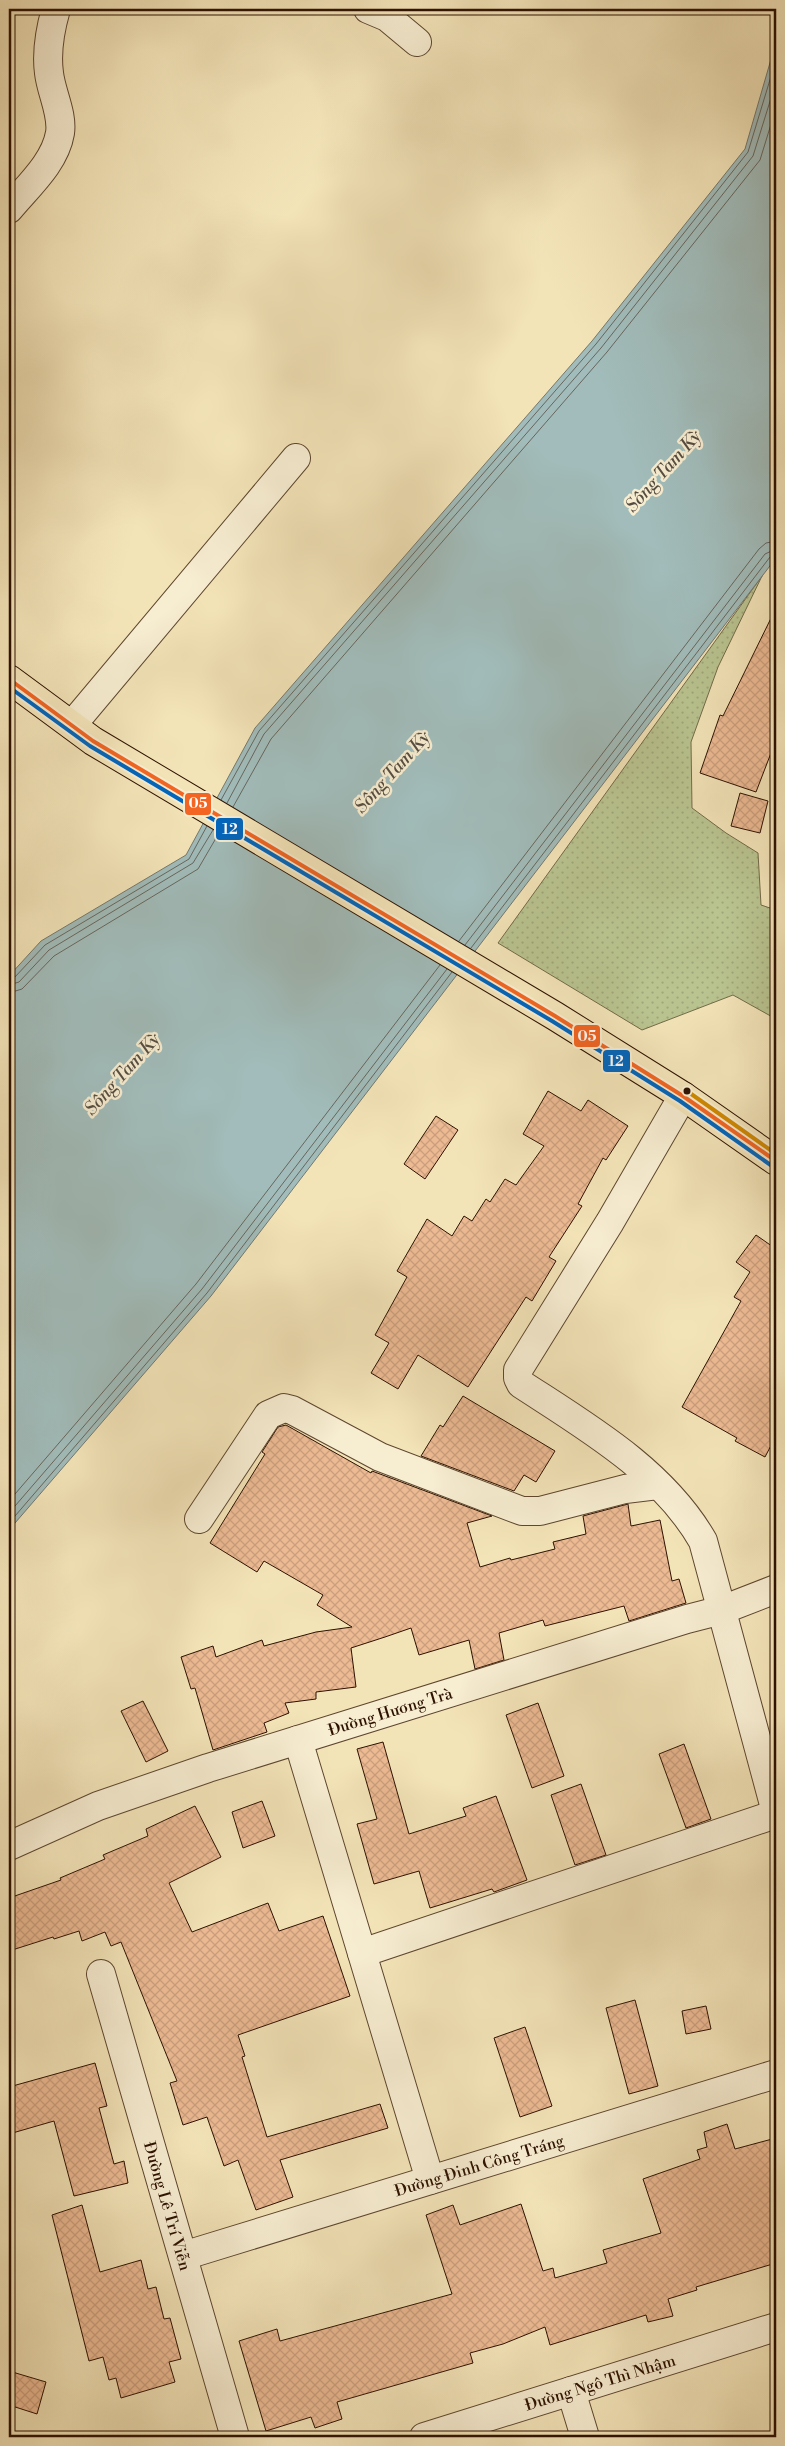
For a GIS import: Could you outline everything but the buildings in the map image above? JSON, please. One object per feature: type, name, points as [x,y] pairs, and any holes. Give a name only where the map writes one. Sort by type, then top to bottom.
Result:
[{"type":"main road","points":[[9,679],[94,741],[554,1016],[684,1096],[776,1161]]},
{"type":"street","points":[[9,209],[45,167],[56,146],[60,132],[49,73],[48,50],[56,9]]},
{"type":"street","points":[[368,9],[387,17],[417,42]]},
{"type":"street","points":[[72,725],[296,458]]},
{"type":"street","points":[[362,1953],[776,1813],[703,1540],[690,1518],[643,1470],[591,1429],[521,1384],[518,1378],[518,1370],[610,1222],[684,1096]]},
{"type":"street","points":[[199,1519],[268,1415],[284,1408],[292,1410],[380,1457],[522,1511],[540,1511],[625,1489],[658,1486]]},
{"type":"street","name":"Đường Hương Trà","points":[[9,1846],[98,1806],[298,1740],[722,1610],[776,1589]]},
{"type":"street","points":[[298,1740],[430,2180]]},
{"type":"street","name":"Đường Lê Trí Viễn","points":[[102,1974],[235,2437]]},
{"type":"street","name":"Đường Đinh Công Tráng","points":[[183,2256],[776,2074]]},
{"type":"street","name":"Đường Ngô Thì Nhậm","points":[[424,2437],[776,2327]]},
{"type":"street","points":[[571,2391],[585,2437]]},
{"type":"green space","points":[[762,576],[718,667],[691,742],[692,808],[726,833],[758,853],[761,905],[776,910],[776,1019],[733,995],[642,1030],[498,943]]},
{"type":"water","name":"Sông Tam Kỳ","points":[[776,42],[776,558],[211,1296],[9,1530],[9,976],[41,941],[186,855],[255,728],[592,341],[745,149]]},
{"type":"transit line","name":"05","points":[[9,679],[93,741],[555,1016],[683,1096],[776,1161]]},
{"type":"transit line","name":"12","points":[[9,687],[90,746],[552,1021],[680,1101],[772,1166]]},
{"type":"transit line","points":[[687,1091],[776,1154]]}]
